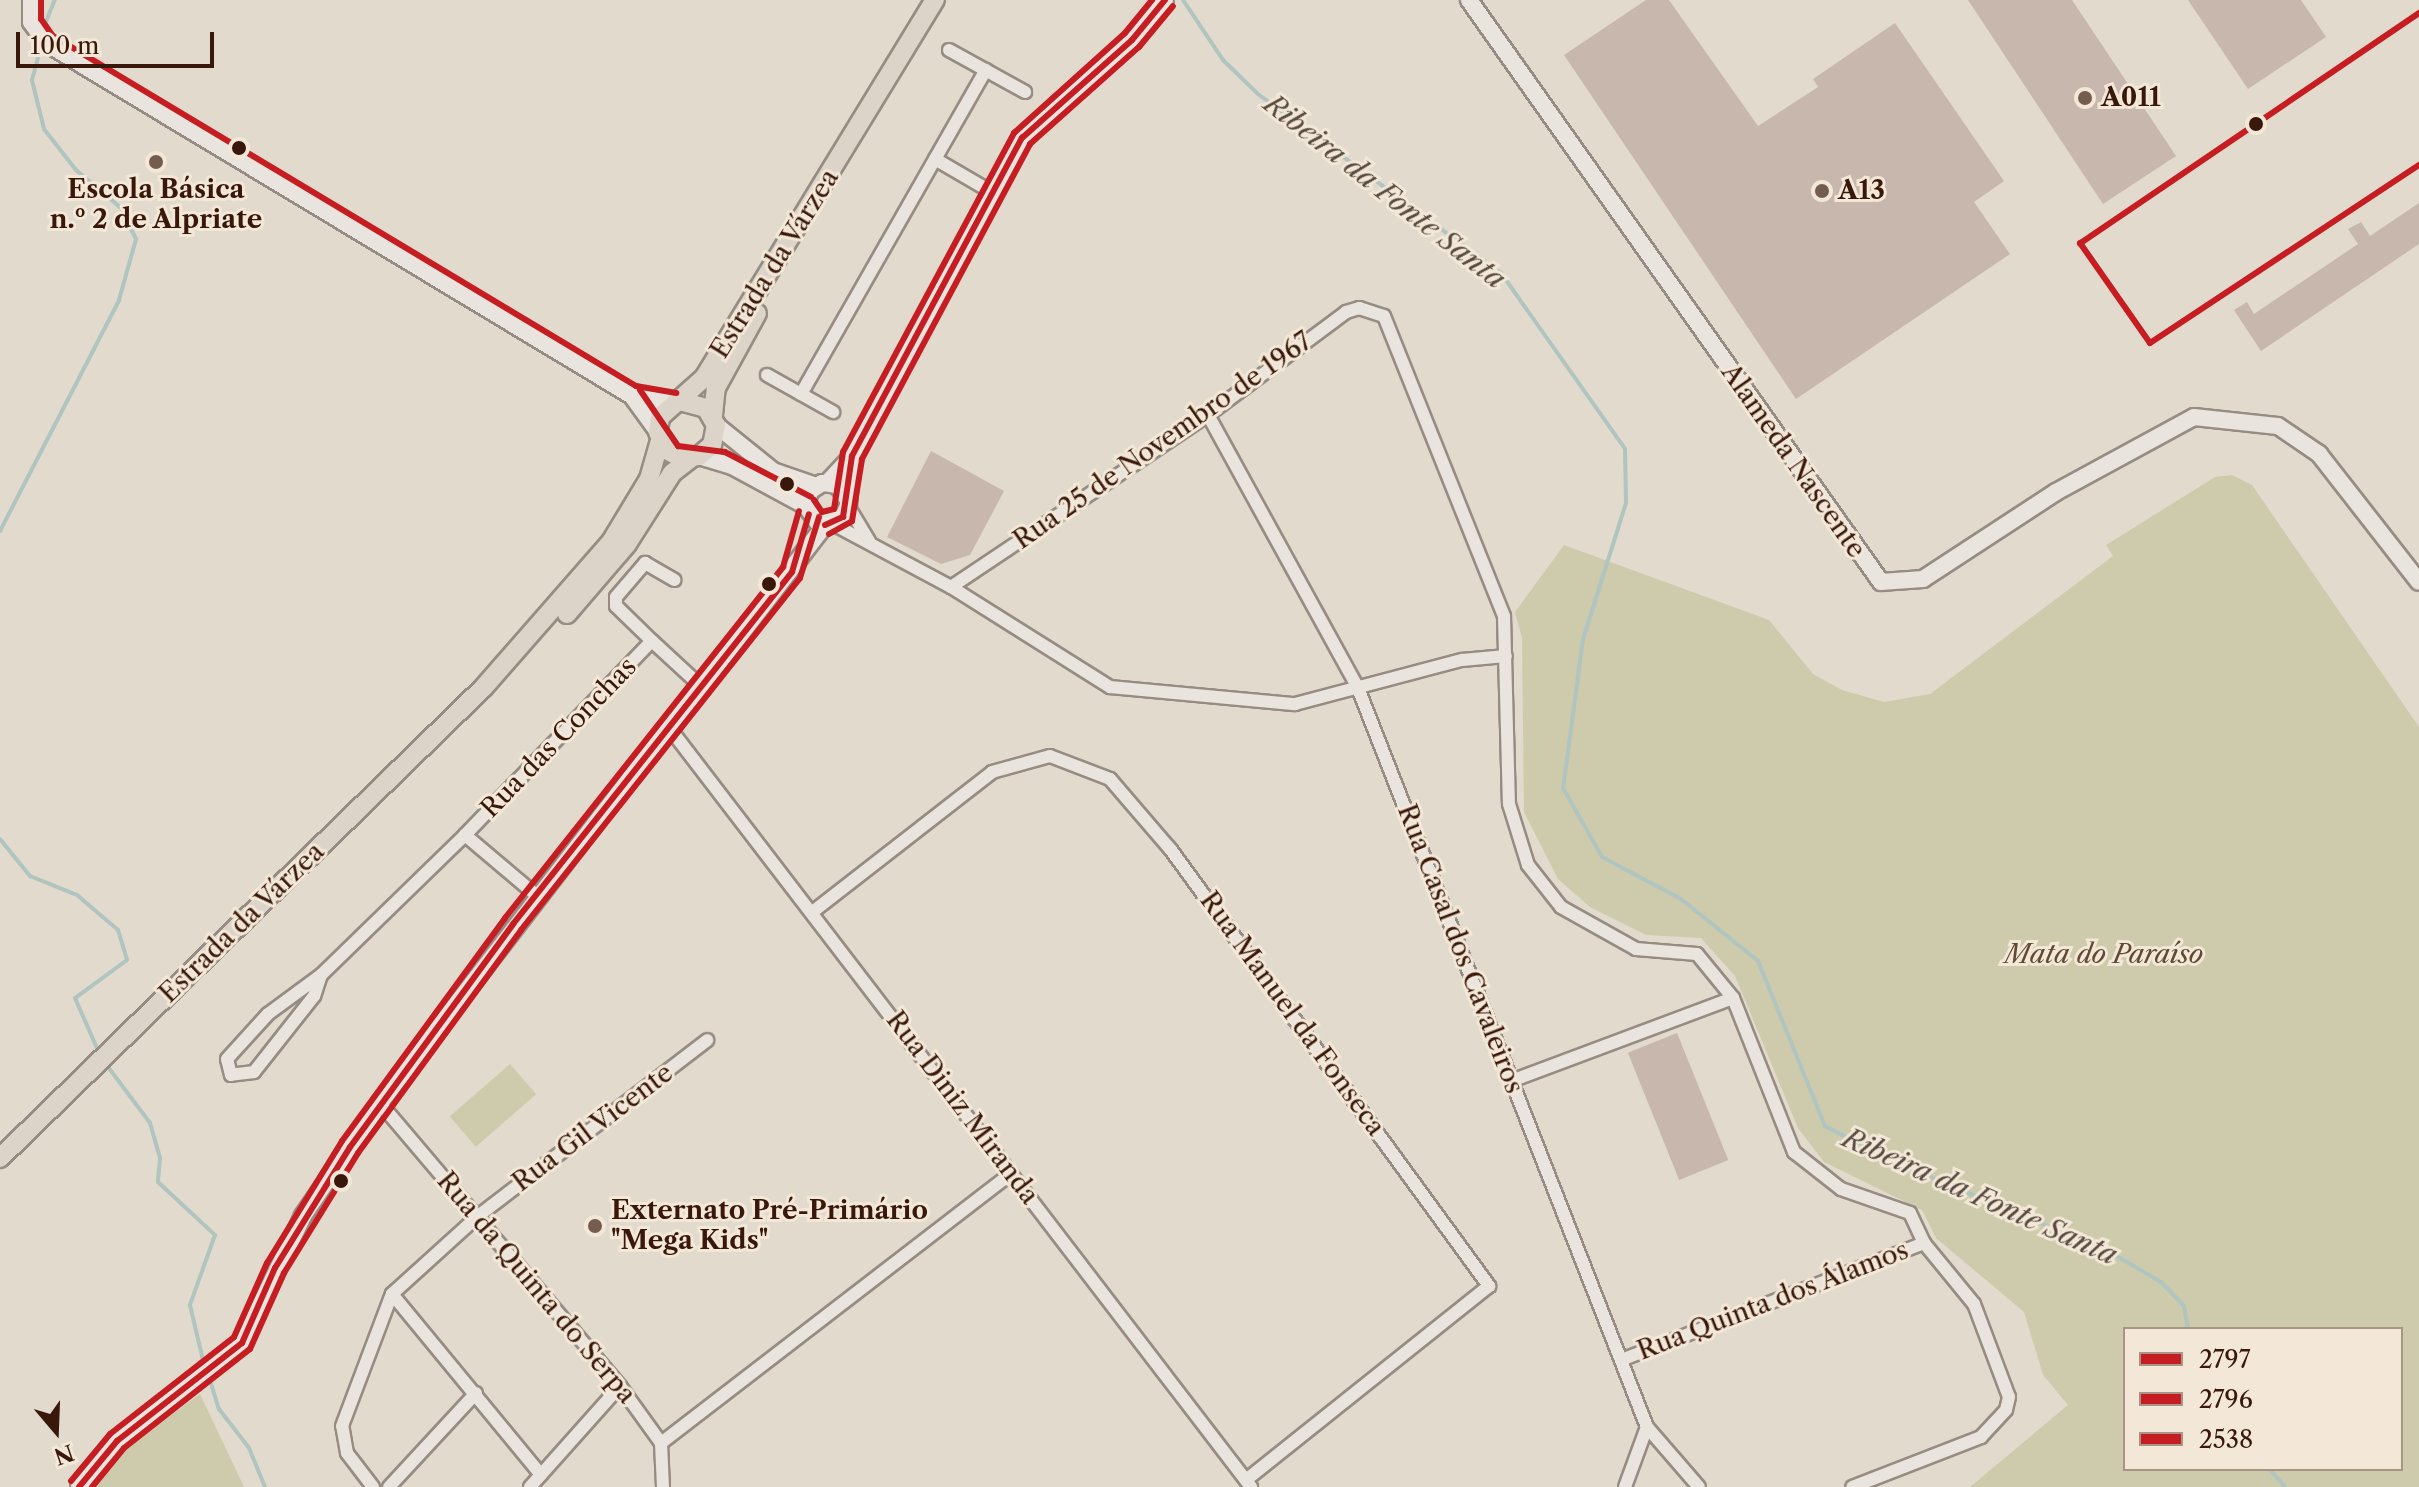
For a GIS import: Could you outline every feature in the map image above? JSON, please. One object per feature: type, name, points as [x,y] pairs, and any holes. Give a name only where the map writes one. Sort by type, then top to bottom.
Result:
[{"type":"main road","name":"Estrada da Várzea","points":[[484,687],[611,542],[649,479],[662,413],[704,378],[935,0]]},
{"type":"main road","name":"Estrada da Várzea","points":[[0,1158],[484,687],[594,586],[672,473],[712,445],[716,388],[862,122]]},
{"type":"main road","points":[[677,402],[698,402],[714,420]]},
{"type":"main road","points":[[659,436],[672,455],[694,458]]},
{"type":"street","points":[[792,572],[807,510],[822,484],[852,456],[990,191],[1022,138],[1132,40],[1165,0]]},
{"type":"street","name":"Alameda Nascente","points":[[1469,0],[1881,582],[1923,579],[2056,492],[2194,417],[2278,426],[2319,454],[2419,582]]},
{"type":"street","points":[[30,6],[46,43],[632,396],[677,402]]},
{"type":"street","points":[[949,50],[1025,92]]},
{"type":"street","points":[[801,394],[986,70]]},
{"type":"street","points":[[935,159],[990,191]]},
{"type":"street","name":"Rua 25 de Novembro de 1967","points":[[951,587],[1208,415],[1346,312],[1378,311],[1497,594],[1506,656]]},
{"type":"street","points":[[767,375],[833,412]]},
{"type":"street","points":[[632,396],[659,436]]},
{"type":"street","name":"Rua Casal dos Cavaleiros","points":[[1208,415],[1358,688],[1647,1427],[1699,1487]]},
{"type":"street","points":[[714,420],[773,471],[822,484],[848,503],[869,541]]},
{"type":"street","points":[[79,1487],[117,1441],[230,1358],[253,1325],[303,1216],[380,1103],[536,895],[704,689],[848,503],[852,456]]},
{"type":"street","points":[[694,458],[732,466],[829,524],[869,541],[951,587],[1110,687],[1295,704],[1462,660],[1506,656],[1509,804],[1528,865],[1561,907],[1636,949],[1697,954],[1733,998],[1794,1152],[1841,1189],[1910,1213],[1924,1243],[1974,1304],[2002,1378],[2008,1406],[1984,1435],[1852,1487]]},
{"type":"street","name":"Rua das Conchas","points":[[674,580],[645,563],[616,597],[616,606],[704,689]]},
{"type":"street","name":"Rua das Conchas","points":[[321,975],[314,996],[254,1072],[231,1075],[227,1059],[268,1014],[321,975],[465,835],[652,641]]},
{"type":"street","name":"Rua Diniz Miranda","points":[[671,730],[815,910],[1249,1484]]},
{"type":"street","name":"Rua Manuel da Fonseca","points":[[815,910],[992,772],[1050,756],[1110,779],[1171,850],[1489,1286],[1249,1484]]},
{"type":"street","name":"Rua das Conchas","points":[[465,835],[536,895]]},
{"type":"street","points":[[1511,1081],[1733,998]]},
{"type":"street","name":"Rua Gil Vicente","points":[[392,1294],[478,1216],[707,1040]]},
{"type":"street","name":"Rua da Quinta do Serpa","points":[[380,1103],[620,1386],[661,1443]]},
{"type":"street","points":[[663,1487],[661,1443],[1011,1173]]},
{"type":"street","name":"Rua Quinta dos Álamos","points":[[1621,1360],[1924,1243]]},
{"type":"street","points":[[373,1487],[347,1453],[342,1426],[392,1294],[541,1475]]},
{"type":"street","points":[[530,1487],[620,1386]]},
{"type":"street","points":[[389,1487],[476,1393]]},
{"type":"street","points":[[1625,1487],[1647,1427]]},
{"type":"green space","name":"Mata do Paraíso","points":[[2232,475],[2252,485],[2419,727],[2419,1487],[1970,1487],[2068,1405],[2043,1375],[2024,1312],[1936,1238],[1922,1210],[1824,1162],[1798,1128],[1735,976],[1701,938],[1646,935],[1590,907],[1558,879],[1524,812],[1522,638],[1515,612],[1564,545],[1769,620],[1813,674],[1842,690],[1884,702],[1930,694],[2113,556],[2106,545],[2215,477]]},
{"type":"green space","points":[[510,1064],[536,1094],[476,1147],[450,1116]]},
{"type":"green space","points":[[200,1394],[244,1487],[92,1487],[127,1447]]},
{"type":"building","name":"A13","points":[[1646,0],[1669,0],[1758,126],[1818,87],[1813,79],[1895,23],[2004,181],[1974,202],[2010,254],[1796,399],[1564,55]]},
{"type":"building","name":"A011","points":[[1968,0],[2072,0],[2176,156],[2103,204]]},
{"type":"building","points":[[2188,0],[2301,0],[2326,37],[2248,89]]},
{"type":"building","points":[[2419,203],[2419,244],[2261,351],[2234,310],[2247,302],[2254,314],[2358,244],[2348,229],[2361,222],[2370,236]]},
{"type":"building","points":[[931,451],[1004,491],[970,555],[941,564],[887,537]]},
{"type":"building","points":[[1677,1033],[1728,1160],[1679,1180],[1628,1053]]},
{"type":"waterway","points":[[43,29],[55,0]]},
{"type":"waterway","name":"Ribeira da Fonte Santa","points":[[1183,0],[1223,60],[1258,94],[1501,273],[1625,449],[1626,503],[1583,639],[1563,788],[1602,857],[1681,899],[1758,961],[1825,1126],[1894,1162],[2108,1251],[2161,1282],[2184,1306],[2188,1327]]},
{"type":"waterway","points":[[0,531],[119,300],[136,239],[121,208],[76,170],[44,129],[32,80],[41,46]]},
{"type":"waterway","points":[[0,839],[30,876],[77,895],[118,930],[127,960],[75,998],[100,1055]]},
{"type":"waterway","points":[[105,1063],[150,1123],[160,1158],[158,1182],[215,1235],[190,1305],[205,1369]]},
{"type":"waterway","points":[[209,1377],[219,1409],[249,1448],[265,1487]]},
{"type":"waterway","name":"Ribeira da Fonte Santa","points":[[2271,1471],[2285,1487]]},
{"type":"transit line","name":"2538","points":[[41,0],[41,19],[53,36],[636,386],[676,393]]},
{"type":"transit line","name":"2538","points":[[814,500],[822,512],[834,509],[843,452],[1014,133],[1125,33],[1152,0]]},
{"type":"transit line","name":"2797","points":[[825,525],[843,517],[852,456],[1022,138],[1132,40],[1165,0]]},
{"type":"transit line","name":"2796","points":[[829,534],[852,521],[862,459],[1030,144],[1139,47],[1173,6]]},
{"type":"transit line","points":[[2419,13],[2080,243],[2150,343],[2419,165]]},
{"type":"transit line","name":"2538","points":[[640,390],[678,446],[725,452],[811,497]]},
{"type":"transit line","name":"2538","points":[[71,1481],[110,1434],[234,1337],[267,1263],[342,1141],[505,918],[783,567],[799,511]]},
{"type":"transit line","name":"2797","points":[[79,1487],[117,1441],[242,1343],[275,1268],[350,1147],[513,924],[792,572],[809,514]]},
{"type":"transit line","name":"2796","points":[[92,1487],[124,1448],[250,1349],[284,1273],[358,1153],[521,930],[800,578],[819,517]]},
{"type":"place","name":"A011","points":[[2085,98]]},
{"type":"place","name":"Escola Básica n.º 2 de Alpriate","points":[[156,162]]},
{"type":"place","name":"A13","points":[[1822,191]]},
{"type":"place","name":"Externato Pré-Primário \"Mega Kids\"","points":[[595,1226]]}]
